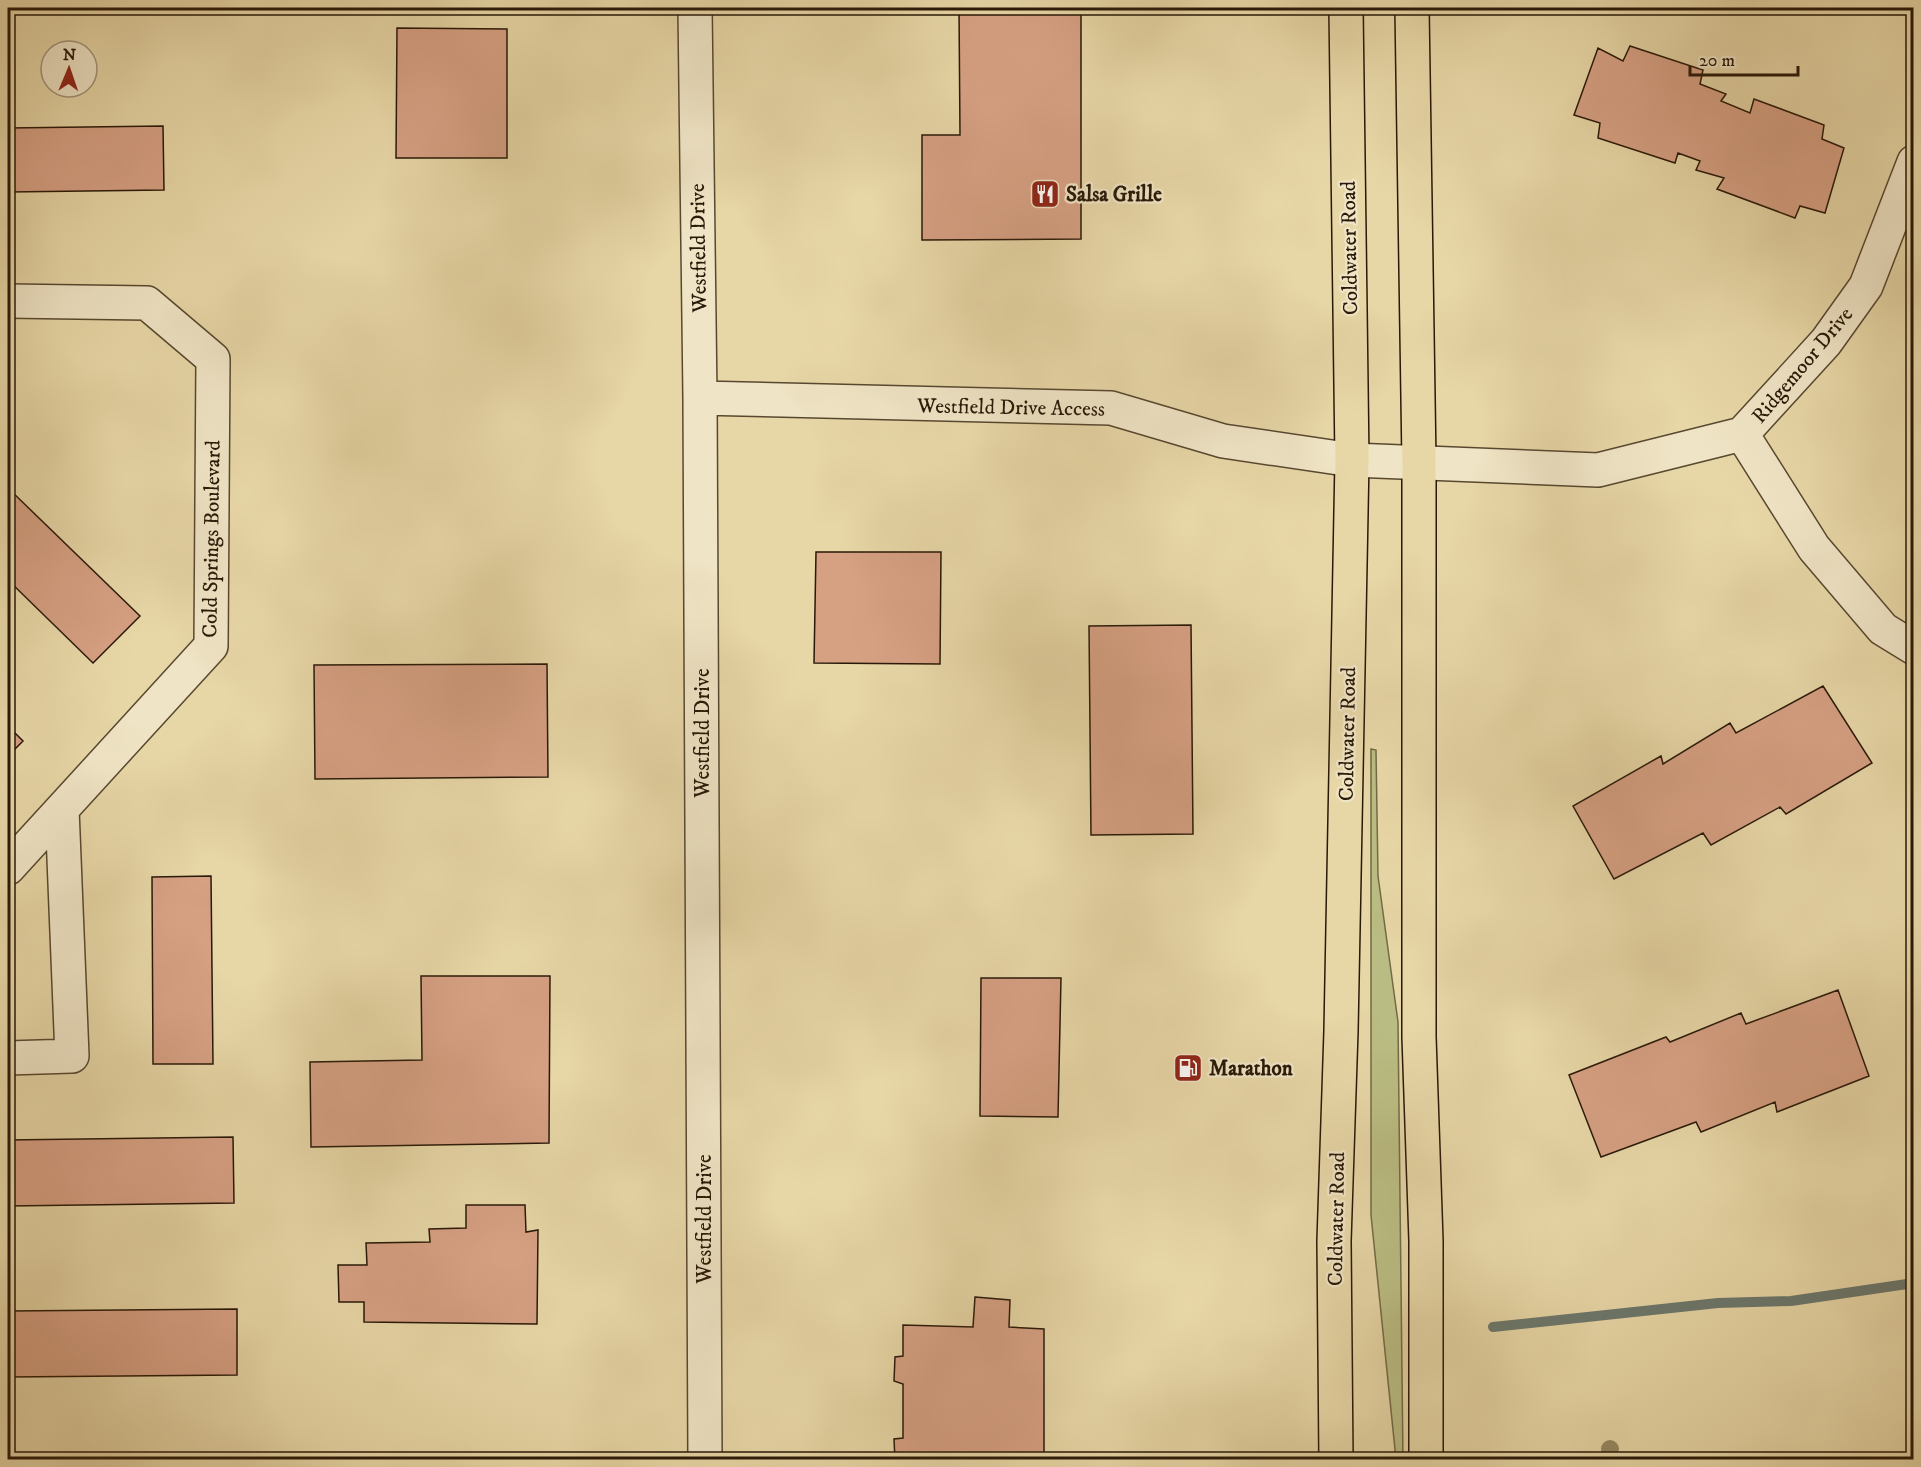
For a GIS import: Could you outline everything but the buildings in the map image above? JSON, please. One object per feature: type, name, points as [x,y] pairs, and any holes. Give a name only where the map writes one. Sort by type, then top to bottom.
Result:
[{"type":"main road","name":"Coldwater Road","points":[[1336,1460],[1334,1241],[1341,1031],[1352,460],[1346,8]]},
{"type":"main road","points":[[1412,8],[1419,463],[1419,1036],[1426,1241],[1426,1460]]},
{"type":"street","name":"Westfield Drive","points":[[695,8],[700,398],[705,1460]]},
{"type":"street","name":"Ridgemoor Drive","points":[[1352,460],[1598,470],[1742,434],[1826,342],[1866,286],[1914,162]]},
{"type":"street","name":"Cold Springs Boulevard","points":[[8,301],[147,303],[213,359],[211,646],[8,868]]},
{"type":"street","name":"Westfield Drive Access","points":[[700,398],[1111,408],[1222,441],[1352,460]]},
{"type":"street","points":[[1742,434],[1814,548],[1883,629],[1914,648]]},
{"type":"street","points":[[8,1058],[72,1056],[62,808]]},
{"type":"green space","points":[[1371,749],[1376,750],[1378,876],[1398,1022],[1403,1460],[1396,1459],[1371,1215]]},
{"type":"waterway","points":[[1493,1327],[1718,1303],[1791,1301],[1914,1283]]},
{"type":"place","name":"Salsa Grille","points":[[1045,194]]},
{"type":"place","name":"Marathon","points":[[1188,1068]]}]
